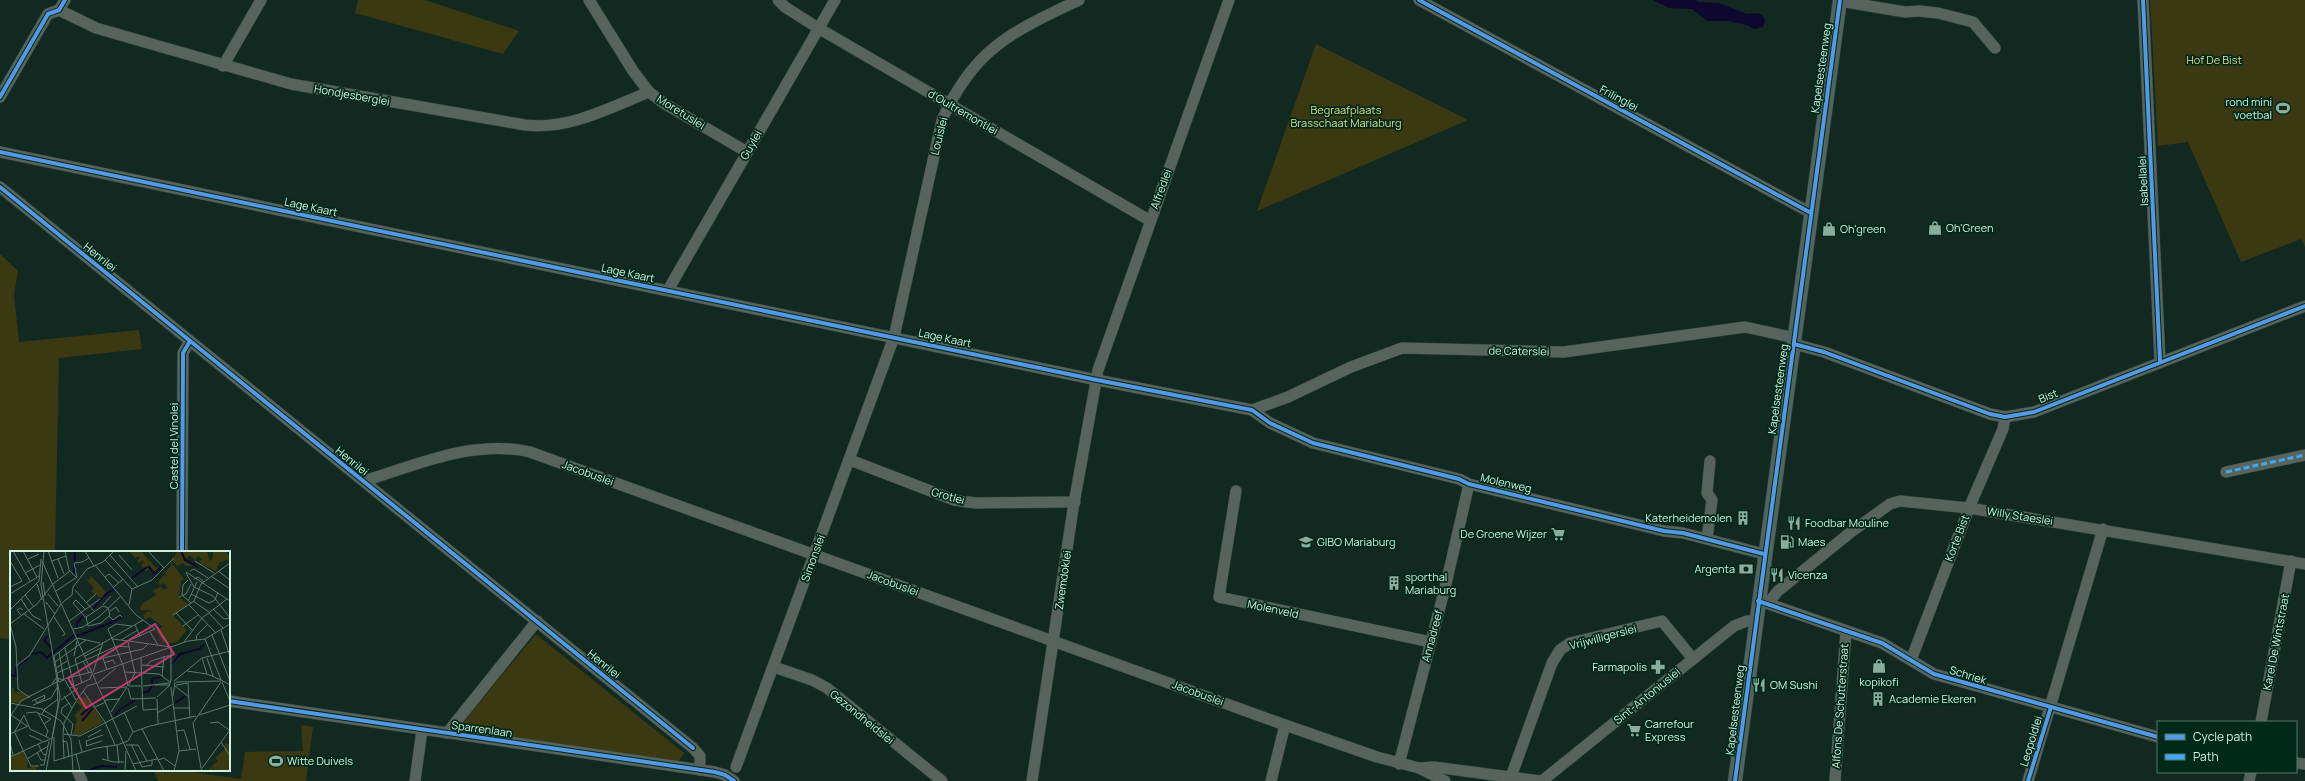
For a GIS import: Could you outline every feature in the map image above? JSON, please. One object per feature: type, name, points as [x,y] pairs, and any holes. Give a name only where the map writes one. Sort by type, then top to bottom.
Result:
[{"type":"main road","name":"Kapelsesteenweg","points":[[1735,781],[1756,621],[1763,602],[1764,554],[1840,1]]},
{"type":"street","points":[[0,97],[48,14],[59,10],[65,0]]},
{"type":"street","points":[[223,66],[261,0]]},
{"type":"street","name":"Moretuslei","points":[[589,0],[633,71],[649,92],[665,104],[747,152]]},
{"type":"street","name":"d'Oultremontlei","points":[[778,0],[785,7],[818,28],[1150,220]]},
{"type":"street","name":"Guylei","points":[[668,290],[835,0]]},
{"type":"street","name":"Louislei","points":[[894,337],[942,120],[949,104],[972,67],[993,46],[1020,29],[1079,0]]},
{"type":"street","name":"Alfredlei","points":[[1097,380],[1102,359],[1150,220],[1229,0]]},
{"type":"street","name":"Frilinglei","points":[[1419,0],[1810,213]]},
{"type":"street","name":"Isabellalei","points":[[2143,0],[2160,361]]},
{"type":"street","points":[[1840,1],[1905,12],[1919,11],[1938,13],[1973,22],[1995,48]]},
{"type":"street","name":"Hondjesberglei","points":[[59,10],[96,28],[223,66],[291,84],[537,126],[576,122],[649,92]]},
{"type":"street","name":"Lage Kaart","points":[[0,152],[1097,380],[1252,410]]},
{"type":"street","name":"Henrilei","points":[[0,187],[693,748],[700,756],[700,770]]},
{"type":"street","name":"Bist","points":[[1794,341],[1974,409],[2005,417],[2034,412],[2160,361],[2305,306]]},
{"type":"street","name":"de Caterslei","points":[[1252,410],[1288,397],[1351,367],[1402,348],[1564,352],[1746,327],[1794,341]]},
{"type":"street","name":"Simonslei","points":[[736,767],[894,337]]},
{"type":"street","name":"Castel del Vinolei","points":[[182,551],[183,353],[190,341]]},
{"type":"street","name":"Zwemdoklei","points":[[1032,781],[1075,502],[1097,380]]},
{"type":"street","name":"Molenweg","points":[[1252,410],[1270,423],[1313,443],[1459,479],[1469,484],[1664,531],[1708,539],[1764,554]]},
{"type":"street","name":"Korte Bist","points":[[1911,660],[1968,508],[2003,429],[2005,417]]},
{"type":"street","name":"Jacobuslei","points":[[364,482],[464,451],[497,448],[519,449],[1284,725],[1399,764],[1419,768],[1434,767],[1541,781]]},
{"type":"street","points":[[2226,472],[2305,455]]},
{"type":"street","name":"Grotlei","points":[[850,460],[954,500],[975,503],[1075,502]]},
{"type":"street","points":[[1708,539],[1712,500],[1707,493],[1710,461]]},
{"type":"street","name":"Annadreef","points":[[1399,764],[1431,642],[1469,484]]},
{"type":"street","name":"Molenveld","points":[[1236,491],[1220,597],[1431,642]]},
{"type":"street","name":"Willy Staeslei","points":[[1763,602],[1890,504],[1900,501],[1968,508],[2305,564]]},
{"type":"street","name":"Leopoldlei","points":[[2028,781],[2103,530]]},
{"type":"street","name":"Karel De Wintstraat","points":[[2261,721],[2291,561]]},
{"type":"street","name":"Schriek","points":[[1763,602],[1882,643],[1934,674],[2157,737]]},
{"type":"street","name":"Vrijwilligerslei","points":[[1511,777],[1552,663],[1560,650],[1570,643],[1662,621],[1693,659]]},
{"type":"street","name":"Sint-Antoniuslei","points":[[1541,781],[1734,626],[1747,621],[1756,621]]},
{"type":"street","name":"Sparrenlaan","points":[[447,733],[537,622]]},
{"type":"street","name":"Alfons De Schutterstraat","points":[[1835,781],[1846,631]]},
{"type":"street","name":"Gezondheidslei","points":[[774,667],[812,680],[827,688],[942,781]]},
{"type":"street","name":"Sparrenlaan","points":[[230,702],[715,772],[733,780]]},
{"type":"street","points":[[1271,781],[1284,725]]},
{"type":"street","points":[[415,781],[422,730]]},
{"type":"street","name":"Jacobuslei","points":[[1419,768],[1445,781]]},
{"type":"street","points":[[77,771],[82,781]]},
{"type":"green space","points":[[358,0],[425,0],[519,31],[503,54],[355,13]]},
{"type":"green space","name":"Hof De Bist","points":[[2150,0],[2305,0],[2305,247],[2301,239],[2241,262],[2188,142],[2158,146]]},
{"type":"green space","name":"Begraafplaats Brasschaat Mariaburg","points":[[1316,44],[1468,120],[1257,211]]},
{"type":"green space","points":[[0,254],[18,271],[14,295],[19,342],[139,330],[142,349],[59,358],[55,551],[10,551],[10,639],[0,638]]},
{"type":"green space","points":[[536,634],[684,753],[678,762],[466,731],[461,729],[462,724]]},
{"type":"green space","name":"Witte Duivels","points":[[301,725],[313,727],[306,781],[158,781],[153,771],[185,771],[241,779],[245,752],[303,751]]},
{"type":"shaded area","points":[[1653,0],[1695,0],[1699,2],[1719,3],[1747,14],[1759,13],[1763,16],[1765,21],[1763,27],[1754,29],[1747,25],[1729,21],[1707,21],[1692,9],[1669,8]]},
{"type":"marked path","points":[[2226,472],[2305,455]]},
{"type":"cycle path","points":[[0,97],[48,14],[59,10],[65,0]]},
{"type":"cycle path","points":[[1419,0],[1811,213]]},
{"type":"cycle path","points":[[1735,781],[1840,0]]},
{"type":"cycle path","points":[[2143,0],[2160,361]]},
{"type":"cycle path","points":[[0,152],[1097,380],[1252,410],[1270,423],[1313,443],[1459,479],[1469,484],[1664,531],[1683,533],[1764,554]]},
{"type":"cycle path","points":[[0,187],[693,748]]},
{"type":"cycle path","points":[[1794,344],[1824,352],[1990,414],[2005,417],[2034,412],[2305,306]]},
{"type":"cycle path","points":[[182,551],[183,353],[190,341]]},
{"type":"cycle path","points":[[1758,601],[1882,643],[1934,674],[2157,737]]},
{"type":"cycle path","points":[[230,701],[715,772],[725,775],[734,781]]},
{"type":"cycle path","points":[[2028,781],[2051,707]]},
{"type":"place","name":"rond mini voetbal","points":[[2283,108]]},
{"type":"place","name":"Oh'Green","points":[[1935,228]]},
{"type":"place","name":"Oh'green","points":[[1829,229]]},
{"type":"place","name":"Katerheidemolen","points":[[1743,518]]},
{"type":"place","name":"Foodbar Mouline","points":[[1794,523]]},
{"type":"place","name":"De Groene Wijzer","points":[[1558,534]]},
{"type":"place","name":"GIBO Mariaburg","points":[[1306,542]]},
{"type":"place","name":"Maes","points":[[1787,542]]},
{"type":"place","name":"Argenta","points":[[1746,569]]},
{"type":"place","name":"Vicenza","points":[[1777,575]]},
{"type":"place","name":"sporthal Mariaburg","points":[[1394,583]]},
{"type":"place","name":"kopikofi","points":[[1879,666]]},
{"type":"place","name":"Farmapolis","points":[[1658,667]]},
{"type":"place","name":"OM Sushi","points":[[1759,685]]},
{"type":"place","name":"Academie Ekeren","points":[[1878,699]]},
{"type":"place","name":"Carrefour Express","points":[[1634,730]]},
{"type":"place","name":"Witte Duivels","points":[[276,761]]}]
